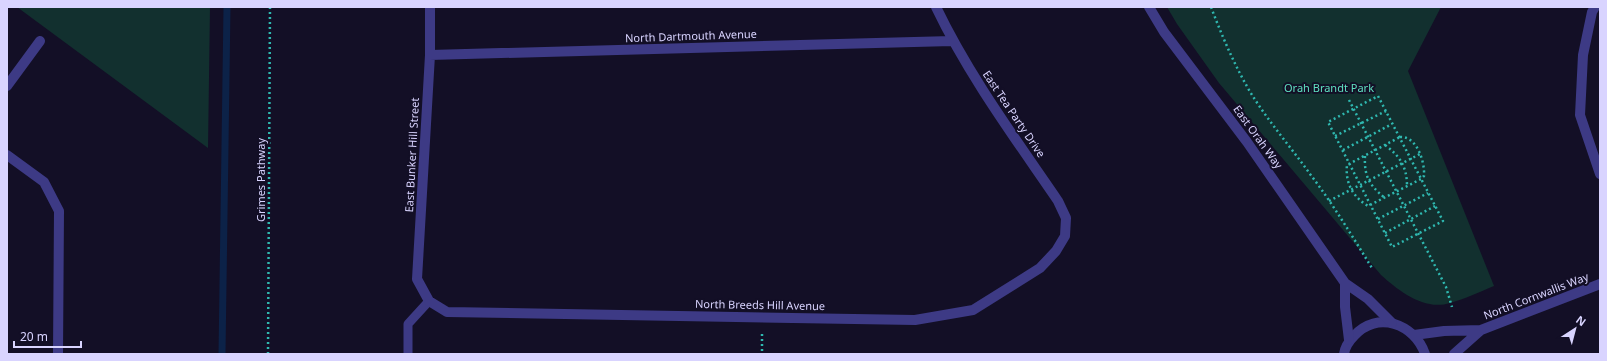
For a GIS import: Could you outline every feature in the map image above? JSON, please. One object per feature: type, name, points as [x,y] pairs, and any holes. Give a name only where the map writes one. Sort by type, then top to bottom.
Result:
[{"type":"street","name":"East Bunker Hill Street","points":[[429,301],[417,278],[430,55],[430,7]]},
{"type":"street","name":"East Tea Party Drive","points":[[936,7],[952,41],[1058,201],[1066,218],[1064,236]]},
{"type":"street","name":"East Orah Way","points":[[1149,7],[1164,32],[1247,142],[1345,283],[1368,299],[1392,323]]},
{"type":"street","points":[[1595,7],[1592,12],[1583,56],[1580,115],[1600,174]]},
{"type":"street","points":[[7,86],[40,41]]},
{"type":"street","name":"North Dartmouth Avenue","points":[[430,55],[952,41]]},
{"type":"street","points":[[7,155],[44,182],[59,211],[58,354]]},
{"type":"street","name":"North Breeds Hill Avenue","points":[[429,301],[447,312],[915,320],[973,310],[1040,268],[1056,251],[1064,236]]},
{"type":"street","points":[[1345,283],[1345,307],[1350,340]]},
{"type":"street","name":"North Cornwallis Way","points":[[1414,335],[1444,331],[1480,330],[1600,284]]},
{"type":"street","points":[[1344,354],[1350,340],[1358,332],[1368,325],[1380,322],[1392,323],[1404,327],[1414,335],[1422,345],[1425,354]]},
{"type":"street","name":"North Cornwallis Way","points":[[1454,354],[1480,330]]},
{"type":"lane","points":[[408,354],[408,324],[429,301]]},
{"type":"path","name":"Grimes Pathway","points":[[268,354],[270,7]]},
{"type":"path","points":[[1211,7],[1227,49],[1249,90],[1278,133],[1311,174],[1372,268]]},
{"type":"path","points":[[1378,96],[1442,221],[1392,247],[1328,122],[1353,109],[1378,96]]},
{"type":"path","points":[[1349,100],[1417,234],[1446,287],[1452,307]]},
{"type":"path","points":[[1335,136],[1386,111]]},
{"type":"path","points":[[1343,150],[1392,124]]},
{"type":"path","points":[[1400,137],[1404,137],[1412,142],[1420,154],[1424,167],[1424,176],[1421,179],[1368,206],[1351,190],[1346,173],[1347,165],[1385,145],[1400,137]]},
{"type":"path","points":[[1385,145],[1395,153],[1402,163],[1407,177],[1407,186]]},
{"type":"path","points":[[1329,201],[1420,154]]},
{"type":"path","points":[[1365,156],[1364,169],[1368,181],[1376,191],[1385,198]]},
{"type":"path","points":[[1378,219],[1428,193]]},
{"type":"path","points":[[1385,233],[1435,206]]},
{"type":"green space","points":[[17,7],[210,7],[208,148]]},
{"type":"green space","name":"Orah Brandt Park","points":[[1167,7],[1441,7],[1408,71],[1494,286],[1461,300],[1440,305],[1421,302],[1412,298],[1388,281],[1381,275],[1219,83],[1177,24]]},
{"type":"waterway","points":[[222,354],[227,7]]}]
